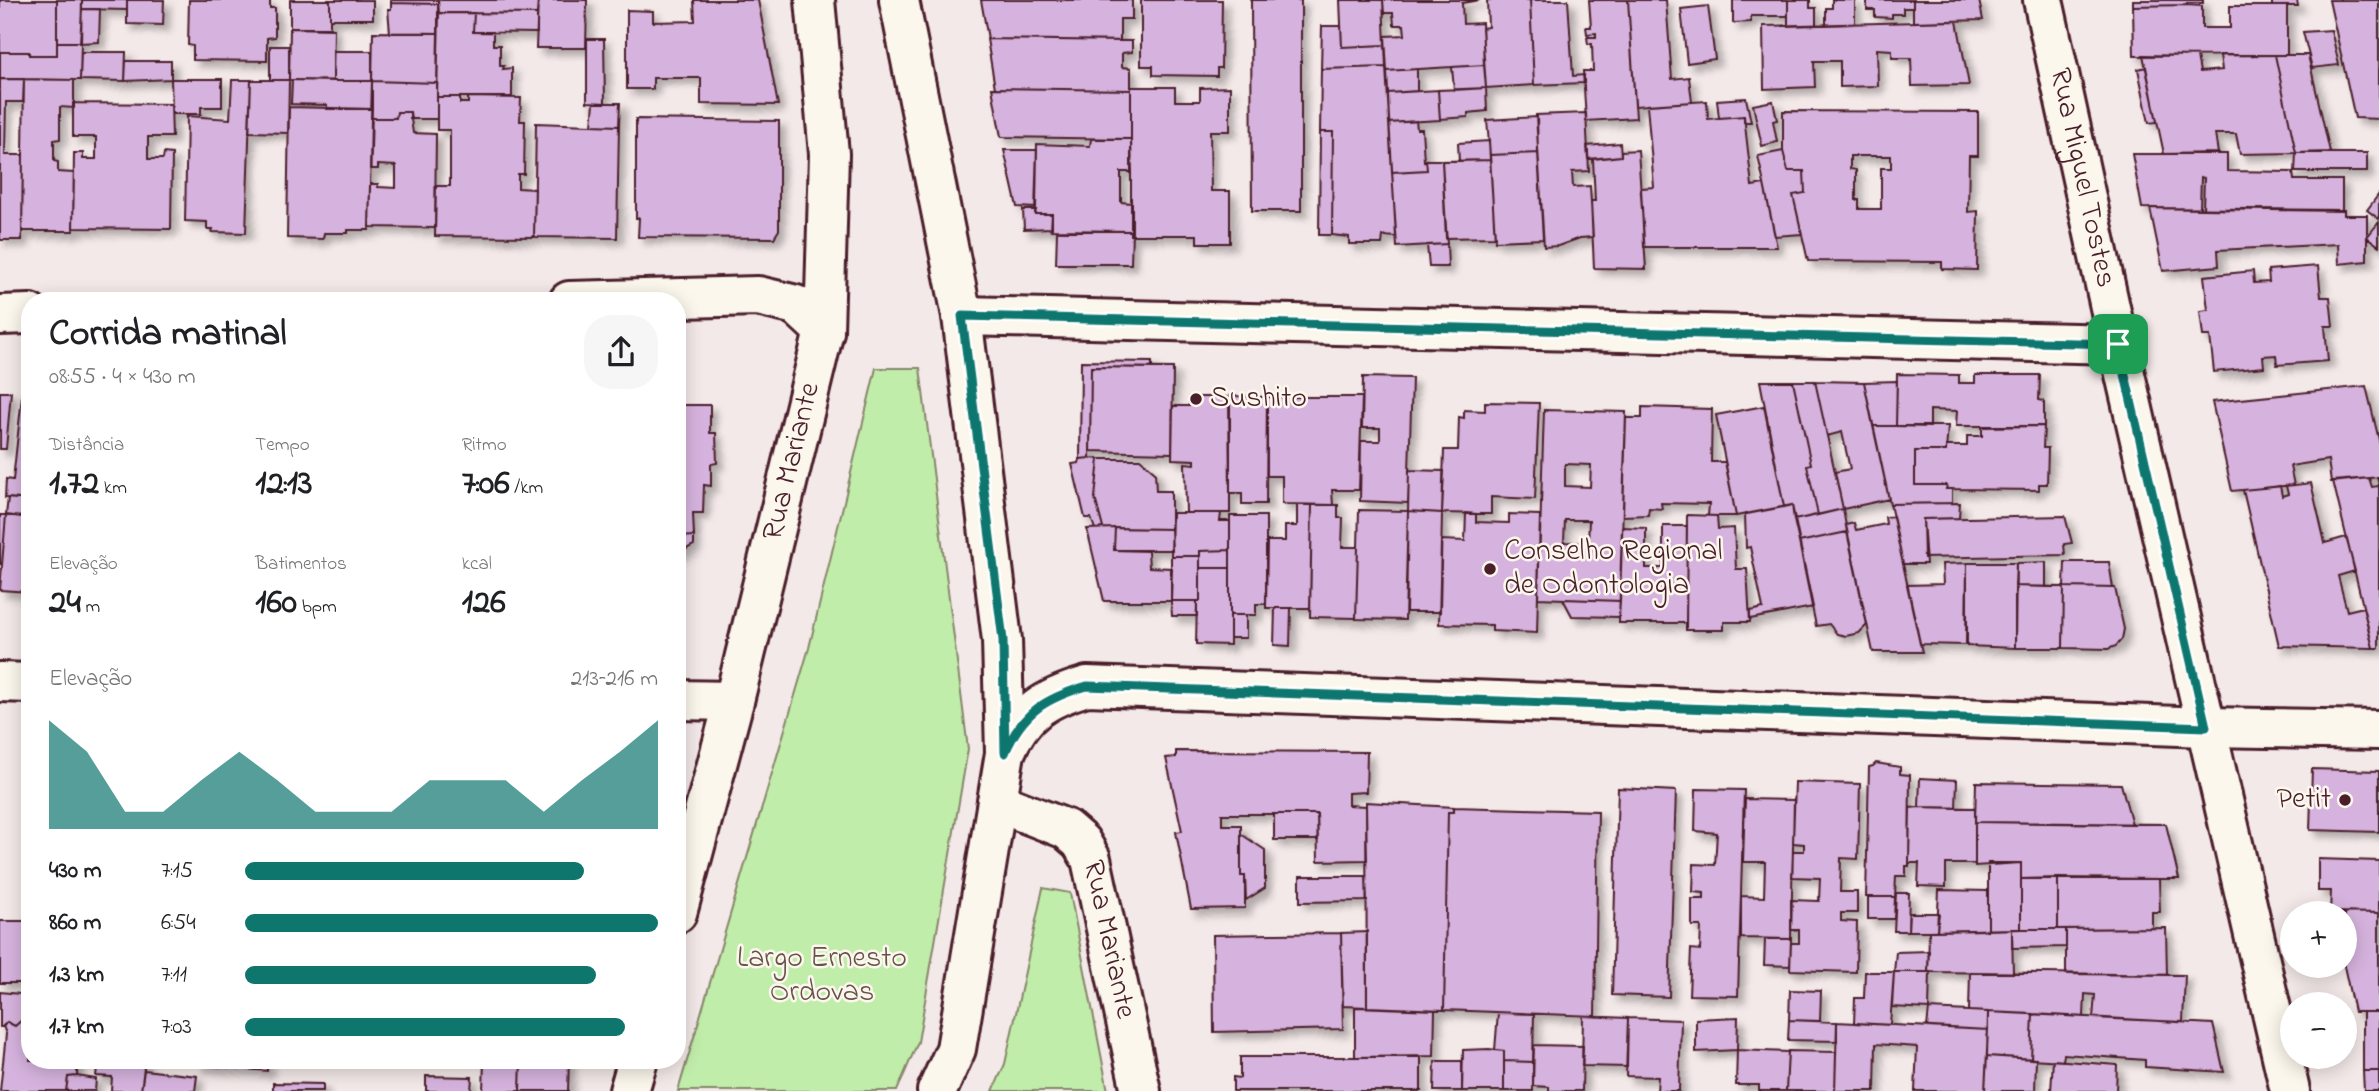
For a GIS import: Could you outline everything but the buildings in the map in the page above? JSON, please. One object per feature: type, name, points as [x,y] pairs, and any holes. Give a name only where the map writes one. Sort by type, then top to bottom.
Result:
[{"type":"main road","name":"Rua Mariante","points":[[686,880],[734,701],[824,331],[829,154],[815,0]]},
{"type":"main road","points":[[899,0],[962,316],[1003,640],[1005,753],[957,1049],[937,1091]]},
{"type":"main road","name":"Rua Miguel Tostes","points":[[2043,0],[2118,344],[2290,1091]]},
{"type":"main road","points":[[686,298],[758,296],[796,305],[824,331]]},
{"type":"main road","points":[[0,315],[21,314]]},
{"type":"main road","points":[[962,316],[2118,344]]},
{"type":"main road","points":[[0,682],[21,683]]},
{"type":"main road","points":[[1005,753],[1012,735],[1032,711],[1058,695],[1087,686],[2206,727],[2379,730]]},
{"type":"main road","points":[[686,700],[734,701]]},
{"type":"main road","name":"Rua Mariante","points":[[997,802],[1066,829],[1081,842],[1091,859],[1141,1091]]},
{"type":"main road","points":[[629,1091],[635,1069]]},
{"type":"green space","name":"Largo Ernesto Ordovas","points":[[876,368],[920,368],[968,749],[918,1042],[897,1091],[678,1091],[686,1069],[809,648]]},
{"type":"green space","points":[[1043,888],[1070,893],[1108,1091],[993,1091],[1005,1064]]},
{"type":"place","name":"Sushito","points":[[1196,399]]},
{"type":"place","name":"Conselho Regional de Odontologia","points":[[1490,569]]},
{"type":"place","name":"Petit","points":[[2345,800]]},
{"type":"route","points":[[962,316],[2118,344],[2206,727],[1087,686],[1058,695],[1032,711],[1012,735],[1005,753],[1003,640],[962,316]]}]
